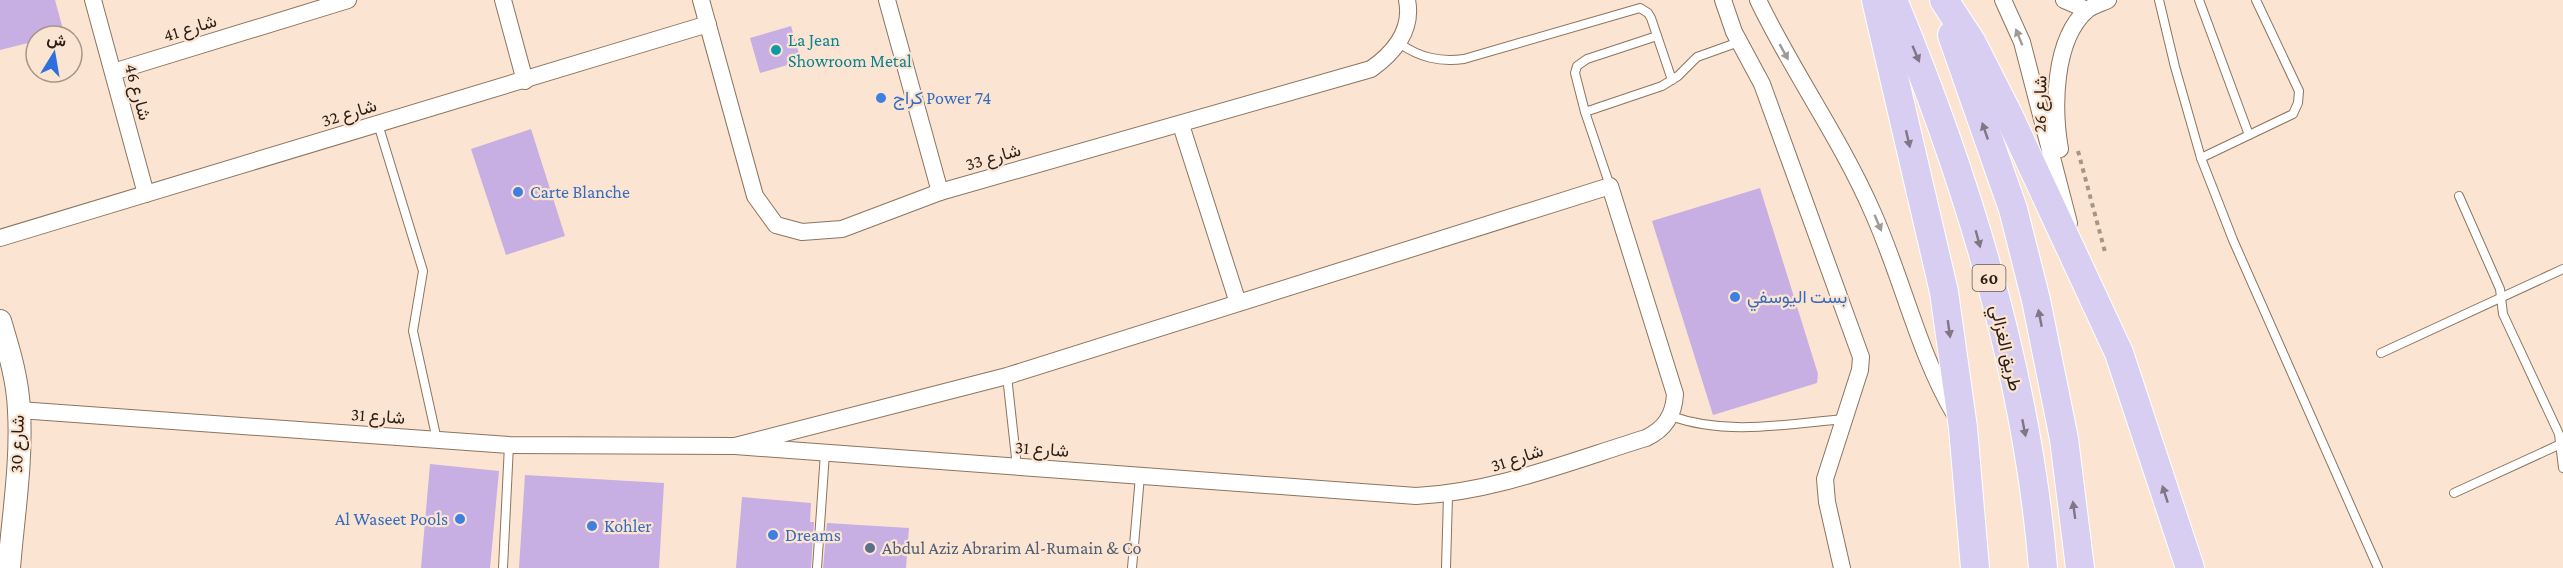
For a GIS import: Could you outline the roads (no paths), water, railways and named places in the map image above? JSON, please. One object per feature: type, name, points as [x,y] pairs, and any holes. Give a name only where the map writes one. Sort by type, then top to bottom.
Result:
[{"type":"highway","points":[[1876,0],[1944,292],[1963,428],[1975,568]]},
{"type":"highway","name":"طريق الغزالي","points":[[1893,0],[1926,78],[1976,229],[2004,331],[2026,436],[2043,568]]},
{"type":"highway","points":[[1942,0],[1972,43],[2119,353],[2186,562]]},
{"type":"highway","name":"طريق الغزالي","points":[[1942,0],[2013,209],[2036,300],[2064,439],[2079,542],[2080,568]]},
{"type":"highway","points":[[1963,568],[1968,497]]},
{"type":"street","name":"شارع 46","points":[[93,0],[146,194]]},
{"type":"street","name":"شارع 41","points":[[113,72],[348,0]]},
{"type":"street","points":[[503,0],[525,81]]},
{"type":"street","name":"شارع 33","points":[[701,0],[755,196],[776,225],[802,232],[842,229],[940,192],[1371,69],[1387,58],[1399,43],[1407,25],[1407,0]]},
{"type":"street","points":[[887,0],[940,192]]},
{"type":"street","points":[[1723,0],[1739,42],[1762,84],[1859,351],[1860,369],[1827,470],[1825,489],[1842,568]]},
{"type":"street","points":[[1758,0],[1781,47],[1872,210],[1894,261],[1924,353],[1942,392],[1963,428]]},
{"type":"street","points":[[2003,0],[2022,42],[2065,204],[2074,256]]},
{"type":"street","points":[[2064,0],[2087,10],[2108,0]]},
{"type":"street","name":"شارع 26","points":[[2065,204],[2066,178],[2057,131],[2057,83],[2063,51],[2074,28],[2087,10]]},
{"type":"street","name":"32 شارع","points":[[0,238],[708,24]]},
{"type":"street","points":[[1181,125],[1238,303]]},
{"type":"street","points":[[1610,186],[1673,383],[1675,405],[1671,416]]},
{"type":"street","name":"شارع 31","points":[[735,446],[1007,376],[1610,186]]},
{"type":"street","name":"شارع 30","points":[[0,321],[12,361],[19,410],[19,449],[6,535],[9,568]]},
{"type":"street","name":"شارع 31","points":[[19,410],[509,445],[735,446],[1385,495],[1448,495],[1486,488],[1646,438],[1659,430],[1671,416]]},
{"type":"lane","points":[[2159,0],[2201,158],[2233,240],[2378,568]]},
{"type":"lane","points":[[2199,0],[2249,135]]},
{"type":"lane","points":[[2201,158],[2293,114],[2300,97],[2297,85],[2256,0]]},
{"type":"lane","points":[[1399,43],[1420,55],[1435,59],[1464,59],[1640,8],[1648,13],[1672,80]]},
{"type":"lane","points":[[1610,186],[1575,79],[1577,66],[1581,62],[1657,36]]},
{"type":"lane","points":[[1585,112],[1672,80],[1697,57],[1739,42]]},
{"type":"lane","points":[[378,124],[423,271],[413,331],[437,440]]},
{"type":"lane","points":[[2459,196],[2500,289],[2503,314],[2562,444],[2563,468]]},
{"type":"lane","points":[[2381,353],[2563,269]]},
{"type":"lane","points":[[1007,376],[1017,467]]},
{"type":"lane","points":[[1671,416],[1696,424],[1734,428],[1844,419]]},
{"type":"lane","points":[[2454,493],[2562,444]]},
{"type":"lane","points":[[503,568],[509,445]]},
{"type":"lane","points":[[818,568],[825,453]]},
{"type":"lane","points":[[1132,568],[1140,476]]},
{"type":"lane","points":[[1446,568],[1448,495]]},
{"type":"place","name":"La Jean Showroom Metal","points":[[776,50]]},
{"type":"place","name":"كراج Power 74","points":[[881,98]]},
{"type":"place","name":"Carte Blanche","points":[[518,192]]},
{"type":"place","name":"بست اليوسفي","points":[[1735,297]]},
{"type":"place","name":"Al Waseet Pools","points":[[460,519]]},
{"type":"place","name":"Kohler","points":[[592,526]]},
{"type":"place","name":"Dreams","points":[[773,535]]},
{"type":"place","name":"Abdul Aziz Abrarim Al-Rumain & Co","points":[[870,548]]}]
